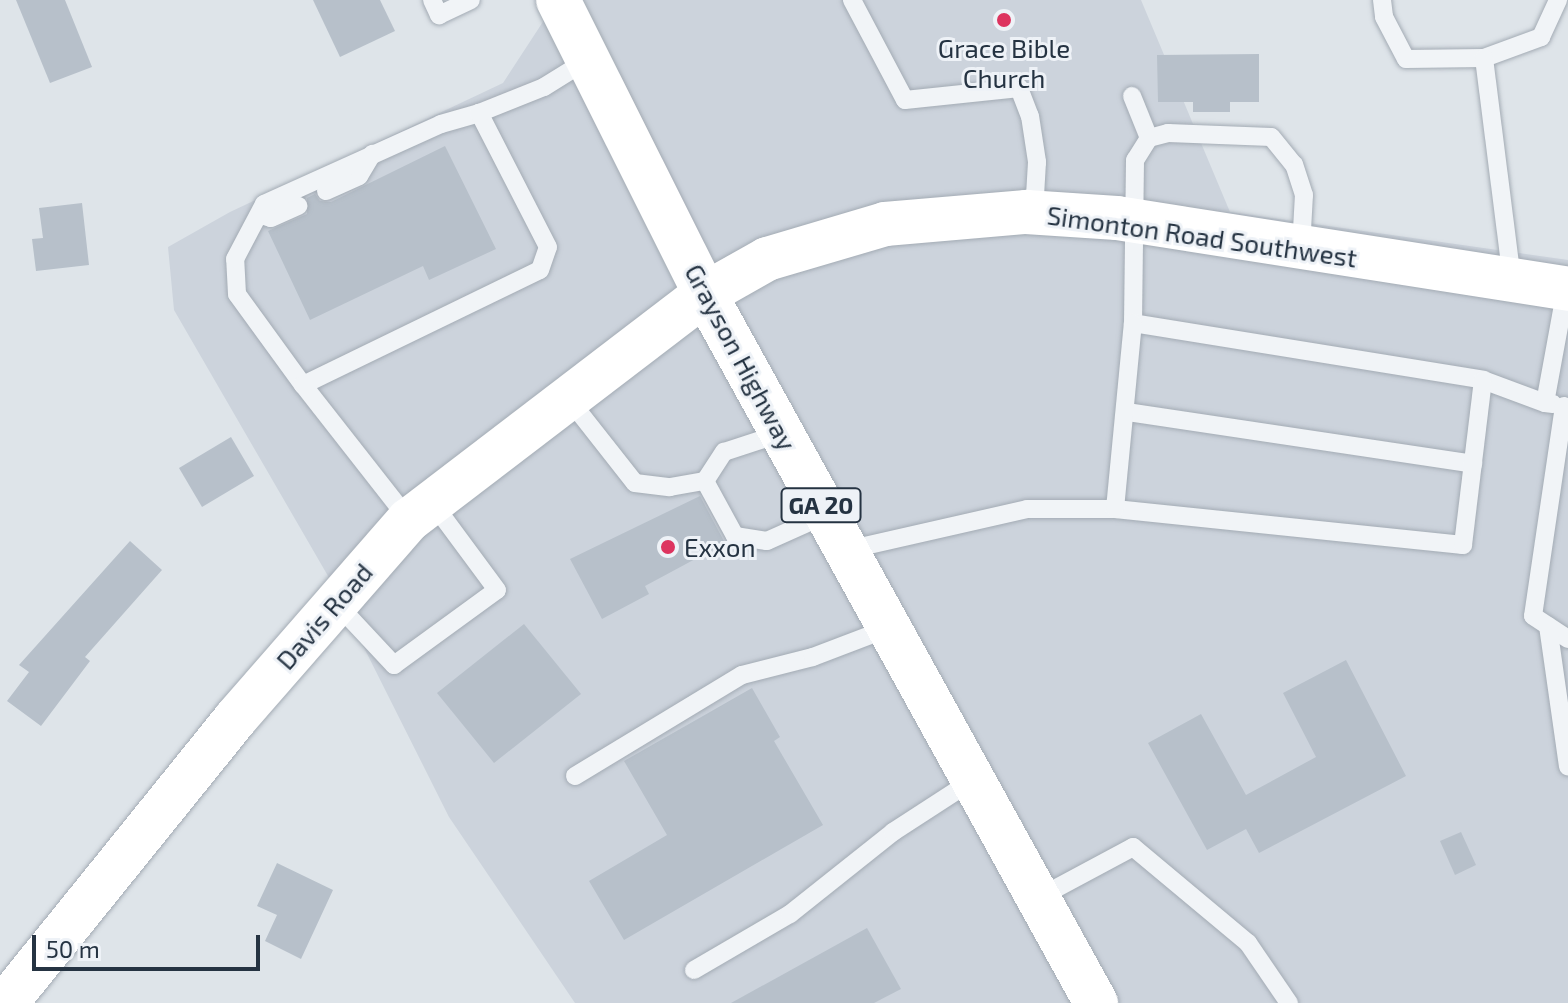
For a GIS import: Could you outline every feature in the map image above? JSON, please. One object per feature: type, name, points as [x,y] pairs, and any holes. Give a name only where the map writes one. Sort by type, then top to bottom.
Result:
[{"type":"street","name":"Grayson Highway","points":[[558,0],[705,294],[1096,1003]]},
{"type":"street","name":"Simonton Road Southwest","points":[[705,294],[767,259],[846,233],[926,217],[1034,212],[1133,221],[1567,289]]},
{"type":"street","name":"Davis Road","points":[[6,1003],[334,601],[421,511],[705,294]]},
{"type":"lane","points":[[432,0],[439,15],[471,0]]},
{"type":"lane","points":[[852,0],[905,100],[1019,88],[1030,116],[1037,162],[1034,212]]},
{"type":"lane","points":[[1382,0],[1384,17],[1406,59],[1484,58],[1541,37],[1558,0]]},
{"type":"lane","points":[[1484,58],[1512,281]]},
{"type":"lane","points":[[334,601],[394,665],[497,590],[303,385],[237,294],[235,259],[261,215],[264,204],[372,154],[544,87],[586,61]]},
{"type":"lane","points":[[1132,96],[1149,138]]},
{"type":"lane","points":[[303,385],[540,270],[548,247],[479,113]]},
{"type":"lane","points":[[1115,509],[1127,412],[1133,323],[1135,160],[1149,138],[1168,133],[1271,137],[1294,165],[1304,195],[1301,248]]},
{"type":"lane","points":[[326,191],[359,176],[372,154]]},
{"type":"lane","points":[[261,215],[271,218],[298,206]]},
{"type":"lane","points":[[1545,403],[1567,289]]},
{"type":"lane","points":[[1133,323],[1483,380],[1545,403],[1566,406],[1533,616],[1568,639]]},
{"type":"lane","points":[[705,481],[735,536],[767,541],[1027,509],[1115,509],[1463,545],[1483,380]]},
{"type":"lane","points":[[568,398],[635,483],[670,487],[705,481],[724,452],[782,433]]},
{"type":"lane","points":[[1127,412],[1473,464]]},
{"type":"lane","points":[[1548,626],[1568,767]]},
{"type":"lane","points":[[575,776],[742,675],[813,657],[889,628]]},
{"type":"lane","points":[[694,970],[790,914],[893,832],[973,780]]},
{"type":"lane","points":[[1038,898],[1133,847],[1248,943],[1289,1003]]},
{"type":"shaded area","points":[[547,0],[1141,0],[1230,212],[1568,260],[1568,1003],[575,1003],[449,817],[328,576],[174,310],[168,247],[230,212],[503,83],[550,11]]},
{"type":"building","points":[[16,0],[65,0],[92,67],[50,83]]},
{"type":"building","points":[[313,0],[380,0],[395,31],[340,57]]},
{"type":"building","points":[[1259,54],[1259,102],[1230,102],[1230,112],[1193,112],[1193,102],[1158,102],[1157,55]]},
{"type":"building","points":[[445,146],[496,249],[429,280],[423,266],[310,320],[268,231],[307,214],[307,198],[315,194],[320,201],[331,202]]},
{"type":"building","points":[[82,203],[89,265],[36,271],[32,239],[43,238],[39,208]]},
{"type":"building","points":[[231,437],[254,476],[202,507],[179,468]]},
{"type":"building","points":[[700,496],[725,543],[645,586],[649,594],[602,619],[570,559]]},
{"type":"building","points":[[130,541],[162,570],[85,657],[90,661],[41,726],[7,701],[29,672],[19,665]]},
{"type":"building","points":[[524,624],[581,694],[494,763],[437,693]]},
{"type":"building","points":[[1346,660],[1406,776],[1259,853],[1246,829],[1207,850],[1148,743],[1201,714],[1246,795],[1316,757],[1283,693]]},
{"type":"building","points":[[752,688],[780,737],[774,741],[823,825],[624,940],[589,881],[667,835],[624,761]]},
{"type":"building","points":[[1461,832],[1476,865],[1455,875],[1440,841]]},
{"type":"building","points":[[277,863],[333,890],[301,959],[265,941],[277,915],[257,906]]},
{"type":"building","points":[[867,928],[901,989],[874,1003],[731,1003]]},
{"type":"place","name":"Grace Bible Church","points":[[1004,20]]},
{"type":"place","name":"Exxon","points":[[668,547]]}]
